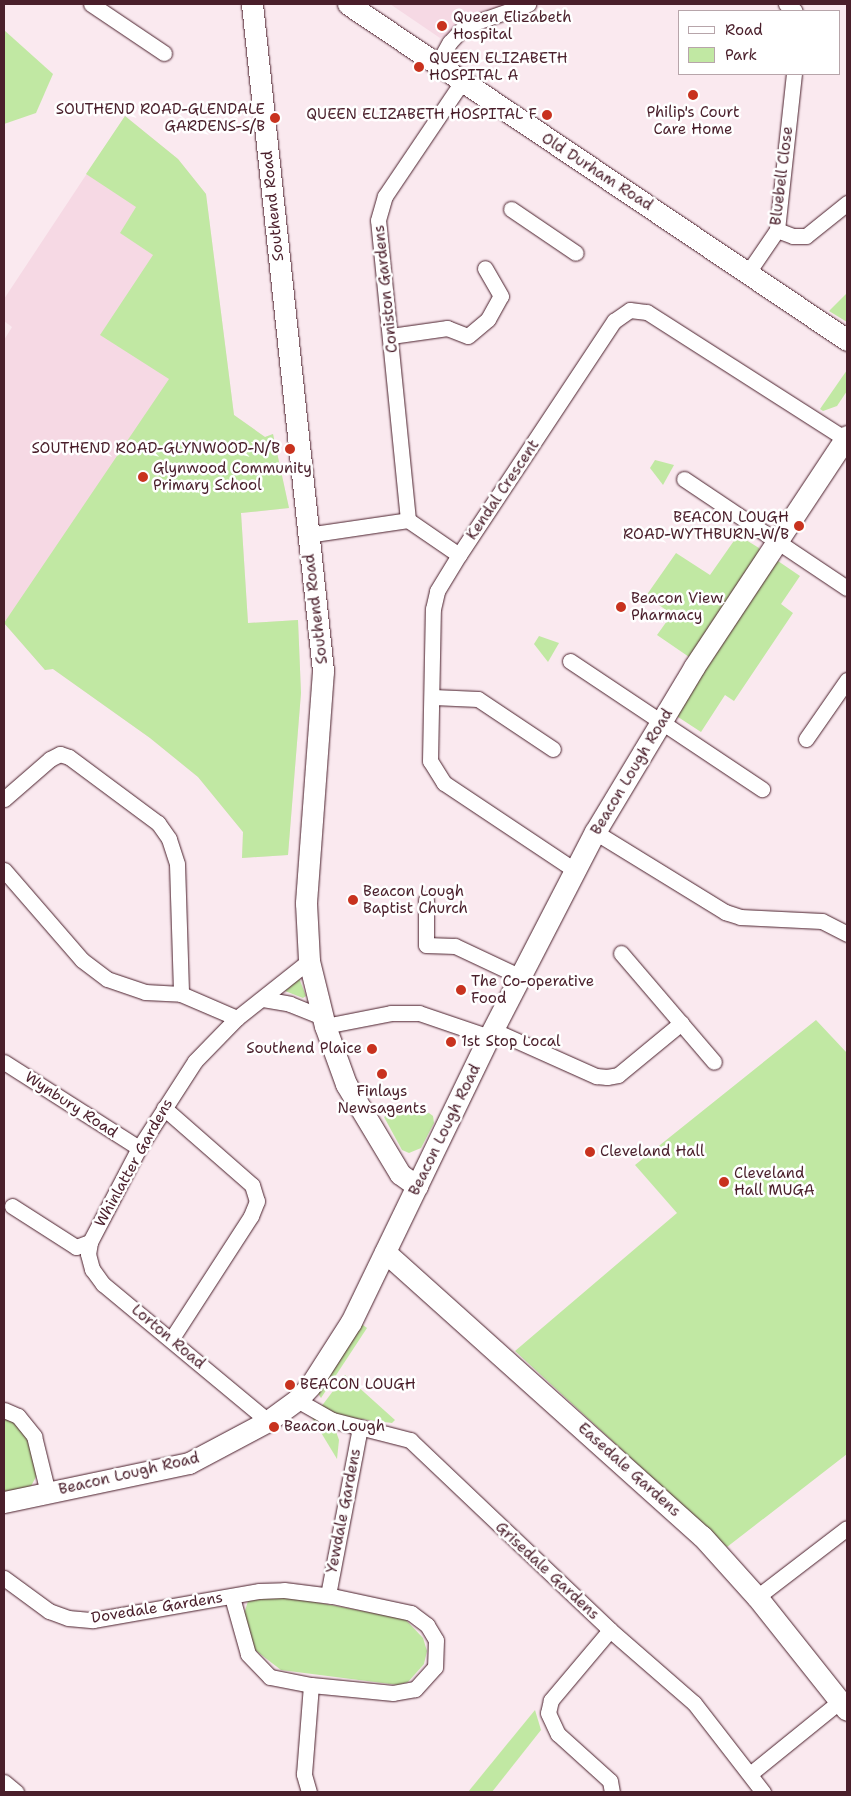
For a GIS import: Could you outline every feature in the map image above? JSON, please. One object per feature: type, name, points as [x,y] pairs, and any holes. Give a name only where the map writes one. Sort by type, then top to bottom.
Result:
[{"type":"street","points":[[91,4],[164,52]]},
{"type":"street","name":"Southend Road","points":[[252,4],[307,535],[323,671],[306,903],[309,961],[324,1021],[346,1084],[366,1123],[400,1174],[417,1186]]},
{"type":"street","name":"Old Durham Road","points":[[348,4],[436,65],[749,271],[847,340]]},
{"type":"street","points":[[436,65],[450,42],[465,26],[528,4]]},
{"type":"street","name":"Bluebell Close","points":[[749,271],[777,230],[794,75]]},
{"type":"street","name":"Coniston Gardens","points":[[408,520],[378,220],[385,196],[462,82]]},
{"type":"street","points":[[777,230],[793,236],[806,236],[847,203]]},
{"type":"street","points":[[511,209],[576,253]]},
{"type":"street","points":[[391,336],[447,328],[468,336],[488,319],[501,296],[485,268]]},
{"type":"street","name":"Kendal Crescent","points":[[576,871],[444,783],[435,772],[430,760],[434,603],[459,555],[614,321],[630,310],[647,312],[847,439]]},
{"type":"street","name":"Beacon Lough Road","points":[[4,1502],[189,1463],[268,1422],[297,1400],[331,1357],[386,1252],[491,1033],[595,832],[662,722],[777,543],[847,439]]},
{"type":"street","points":[[684,479],[777,543],[847,588]]},
{"type":"street","points":[[307,535],[408,520],[459,555]]},
{"type":"street","points":[[570,661],[762,789]]},
{"type":"street","points":[[806,739],[847,680]]},
{"type":"street","points":[[433,697],[478,699],[553,749]]},
{"type":"street","points":[[4,799],[50,759],[60,754],[70,757],[158,823],[170,839],[177,864],[181,994]]},
{"type":"street","points":[[595,832],[725,912],[740,917],[822,921],[844,926]]},
{"type":"street","points":[[4,870],[82,960],[107,978],[145,992],[181,994],[237,1018]]},
{"type":"street","points":[[426,900],[426,945],[455,946],[521,977]]},
{"type":"street","points":[[621,953],[714,1062]]},
{"type":"street","name":"Whinlatter Gardens","points":[[12,1206],[76,1247],[90,1242],[139,1148],[195,1062],[237,1018],[309,961]]},
{"type":"street","points":[[263,999],[290,1004],[324,1021],[391,1013],[419,1013],[491,1033],[596,1076],[607,1077],[618,1075],[681,1024]]},
{"type":"street","name":"Wynbury Road","points":[[4,1062],[139,1148]]},
{"type":"street","points":[[164,1108],[252,1185],[257,1201],[251,1216],[172,1338]]},
{"type":"street","name":"Lorton Road","points":[[90,1242],[88,1254],[92,1269],[103,1284],[172,1338],[268,1422]]},
{"type":"street","name":"Easedale Gardens","points":[[386,1252],[702,1536],[757,1597],[844,1706]]},
{"type":"street","name":"Grisedale Gardens","points":[[297,1400],[332,1420],[410,1440],[610,1630],[694,1703],[763,1792]]},
{"type":"street","points":[[4,1410],[18,1416],[34,1436],[48,1493]]},
{"type":"street","name":"Yewdale Gardens","points":[[328,1595],[360,1426]]},
{"type":"street","points":[[757,1597],[847,1528]]},
{"type":"street","name":"Dovedale Gardens","points":[[4,1578],[49,1611],[68,1618],[93,1620],[232,1597],[284,1590],[328,1595],[411,1613],[427,1625],[436,1640],[435,1667],[415,1689],[393,1692],[311,1686],[270,1677],[248,1654],[232,1597]]},
{"type":"street","points":[[610,1630],[551,1700],[548,1713],[558,1734],[610,1780],[612,1792]]},
{"type":"street","points":[[309,1792],[304,1774],[311,1686]]},
{"type":"street","points":[[750,1774],[844,1706]]},
{"type":"street","points":[[4,1782],[16,1792]]},
{"type":"shaded area","name":"Queen Elizabeth Hospital","points":[[390,4],[507,4],[440,38]]},
{"type":"shaded area","name":"Glynwood Community Primary School","points":[[125,116],[178,159],[206,194],[234,415],[265,437],[273,434],[289,508],[241,513],[248,623],[298,620],[301,693],[288,855],[242,858],[243,832],[198,777],[150,738],[53,669],[45,670],[4,623],[4,340],[12,327],[4,321],[4,299]]},
{"type":"green space","points":[[4,30],[53,74],[36,113],[4,124]]},
{"type":"green space","name":"Glynwood Community Primary School","points":[[125,116],[178,159],[206,194],[234,415],[265,437],[273,434],[289,508],[241,513],[248,623],[298,620],[301,693],[288,855],[242,858],[243,832],[198,777],[150,738],[53,669],[45,670],[4,623],[169,379],[100,335],[153,255],[120,233],[136,207],[86,174]]},
{"type":"green space","points":[[847,293],[847,322],[829,311]]},
{"type":"green space","points":[[847,370],[847,391],[837,406],[823,411],[820,409]]},
{"type":"green space","points":[[655,460],[674,465],[663,485],[650,468]]},
{"type":"green space","points":[[738,535],[759,548],[760,553],[692,659],[657,635],[672,614],[646,596],[676,553],[710,575]]},
{"type":"green space","points":[[775,559],[800,576],[781,604],[793,613],[734,701],[725,695],[701,732],[675,715]]},
{"type":"green space","points":[[539,636],[559,643],[548,662],[534,644]]},
{"type":"green space","points":[[299,978],[306,996],[303,998],[285,991]]},
{"type":"green space","points":[[816,1020],[847,1053],[847,1454],[727,1547],[515,1351],[677,1213],[635,1165]]},
{"type":"green space","points":[[410,1108],[429,1113],[433,1116],[434,1123],[421,1148],[409,1153],[402,1150],[384,1117],[394,1110]]},
{"type":"green space","points":[[359,1322],[367,1328],[321,1398],[317,1392]]},
{"type":"green space","points":[[345,1375],[395,1420],[392,1423],[337,1416],[321,1407]]},
{"type":"green space","points":[[311,1416],[334,1426],[339,1440],[337,1459]]},
{"type":"green space","points":[[4,1417],[15,1420],[31,1445],[37,1475],[30,1488],[4,1494]]},
{"type":"green space","points":[[284,1596],[405,1619],[423,1638],[427,1651],[424,1664],[408,1682],[398,1685],[281,1670],[255,1650],[244,1614],[248,1601]]},
{"type":"green space","points":[[535,1710],[541,1730],[492,1792],[468,1792]]},
{"type":"place","name":"Queen Elizabeth Hospital","points":[[442,26]]},
{"type":"place","name":"QUEEN ELIZABETH HOSPITAL A","points":[[419,67]]},
{"type":"place","name":"Philip's Court Care Home","points":[[693,95]]},
{"type":"place","name":"QUEEN ELIZABETH HOSPITAL F","points":[[547,115]]},
{"type":"place","name":"SOUTHEND ROAD-GLENDALE GARDENS-S/B","points":[[275,118]]},
{"type":"place","name":"SOUTHEND ROAD-GLYNWOOD-N/B","points":[[290,449]]},
{"type":"place","name":"Glynwood Community Primary School","points":[[143,477]]},
{"type":"place","name":"BEACON LOUGH ROAD-WYTHBURN-W/B","points":[[799,526]]},
{"type":"place","name":"Beacon View Pharmacy","points":[[621,607]]},
{"type":"place","name":"Beacon Lough Baptist Church","points":[[353,900]]},
{"type":"place","name":"The Co-operative Food","points":[[461,990]]},
{"type":"place","name":"1st Stop Local","points":[[451,1042]]},
{"type":"place","name":"Southend Plaice","points":[[372,1049]]},
{"type":"place","name":"Finlays Newsagents","points":[[382,1074]]},
{"type":"place","name":"Cleveland Hall","points":[[590,1152]]},
{"type":"place","name":"Cleveland Hall MUGA","points":[[724,1182]]},
{"type":"place","name":"BEACON LOUGH","points":[[290,1385]]},
{"type":"place","name":"Beacon Lough","points":[[274,1427]]}]
